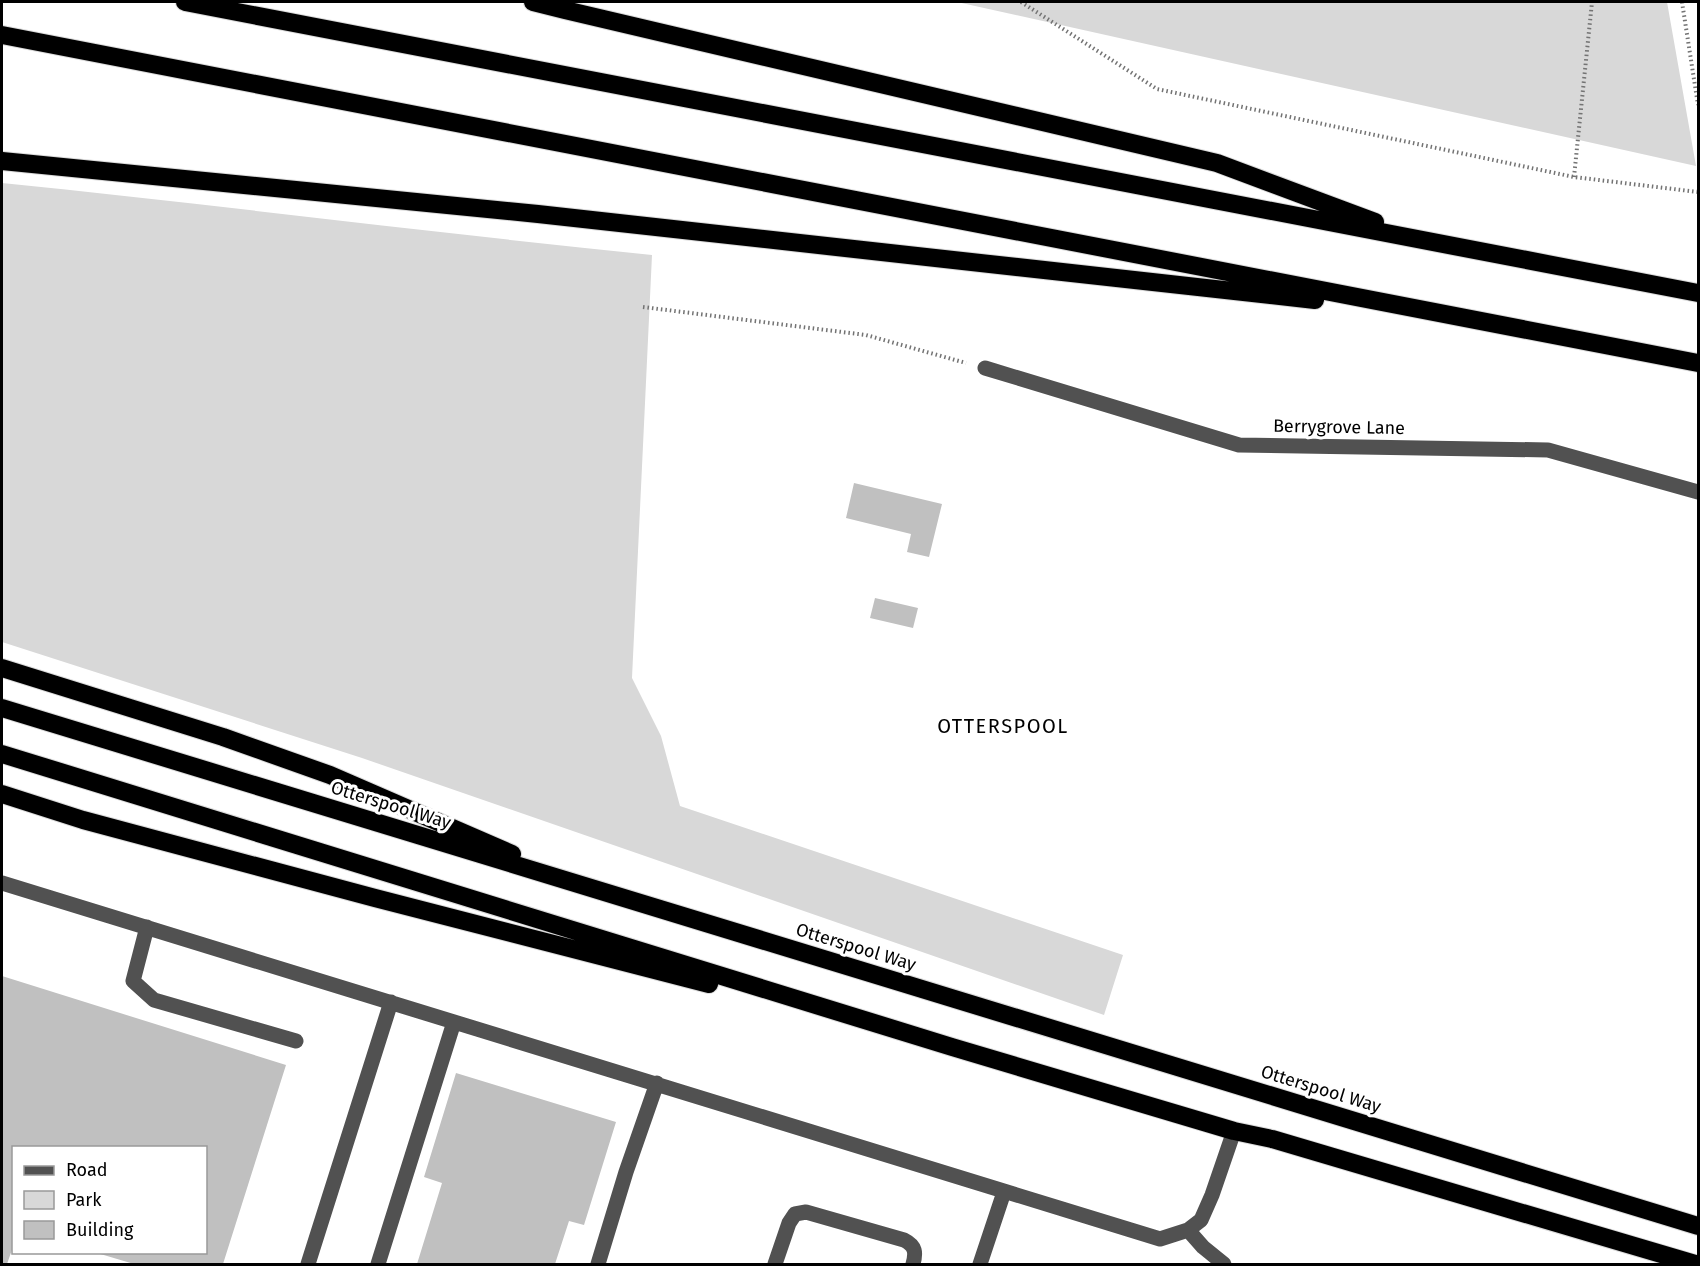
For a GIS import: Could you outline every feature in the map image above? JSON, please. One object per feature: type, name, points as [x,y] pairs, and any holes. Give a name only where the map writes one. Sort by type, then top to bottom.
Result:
[{"type":"highway","points":[[185,2],[1698,293]]},
{"type":"highway","points":[[533,2],[1217,162],[1422,240]]},
{"type":"highway","points":[[2,35],[1698,363]]},
{"type":"highway","points":[[2,160],[538,213],[1452,315]]},
{"type":"highway","points":[[2,668],[222,737],[330,775],[597,890]]},
{"type":"highway","name":"Otterspool Way","points":[[2,708],[1698,1226]]},
{"type":"highway","points":[[2,754],[952,1047],[1695,1264]]},
{"type":"highway","points":[[2,794],[83,820],[353,892],[952,1047]]},
{"type":"street","name":"Berrygrove Lane","points":[[985,368],[1239,445],[1548,450],[1698,492]]},
{"type":"street","points":[[2,883],[1160,1239],[1188,1230],[1201,1220],[1212,1196],[1234,1131]]},
{"type":"street","points":[[147,927],[134,981],[154,1000],[296,1041]]},
{"type":"street","points":[[308,1264],[391,1002]]},
{"type":"street","points":[[378,1264],[454,1022]]},
{"type":"street","points":[[598,1264],[626,1172],[657,1083]]},
{"type":"street","points":[[980,1264],[1004,1192]]},
{"type":"street","points":[[775,1264],[789,1223],[795,1214],[806,1212],[904,1239],[914,1248],[913,1264]]},
{"type":"street","points":[[1188,1230],[1203,1247],[1224,1264]]},
{"type":"path","points":[[1021,2],[1157,88],[1574,177],[1698,192]]},
{"type":"path","points":[[1574,177],[1592,2]]},
{"type":"path","points":[[1682,2],[1698,105]]},
{"type":"path","points":[[643,307],[866,335],[985,368]]},
{"type":"green space","points":[[957,2],[1667,2],[1696,166]]},
{"type":"green space","points":[[2,183],[652,255],[632,678],[661,736],[680,806],[1123,955],[1104,1015],[362,758],[2,642]]},
{"type":"building","points":[[854,483],[942,504],[929,557],[907,552],[911,534],[846,518]]},
{"type":"building","points":[[875,598],[918,608],[913,628],[870,618]]},
{"type":"building","points":[[2,976],[286,1065],[223,1264],[134,1264],[100,1254],[207,1254],[207,1146],[12,1146],[12,1250],[7,1264],[2,1264]]},
{"type":"building","points":[[456,1073],[616,1122],[584,1225],[569,1221],[555,1264],[417,1264],[442,1183],[424,1177]]},
{"type":"district","name":"OTTERSPOOL","points":[[1003,726]]}]
